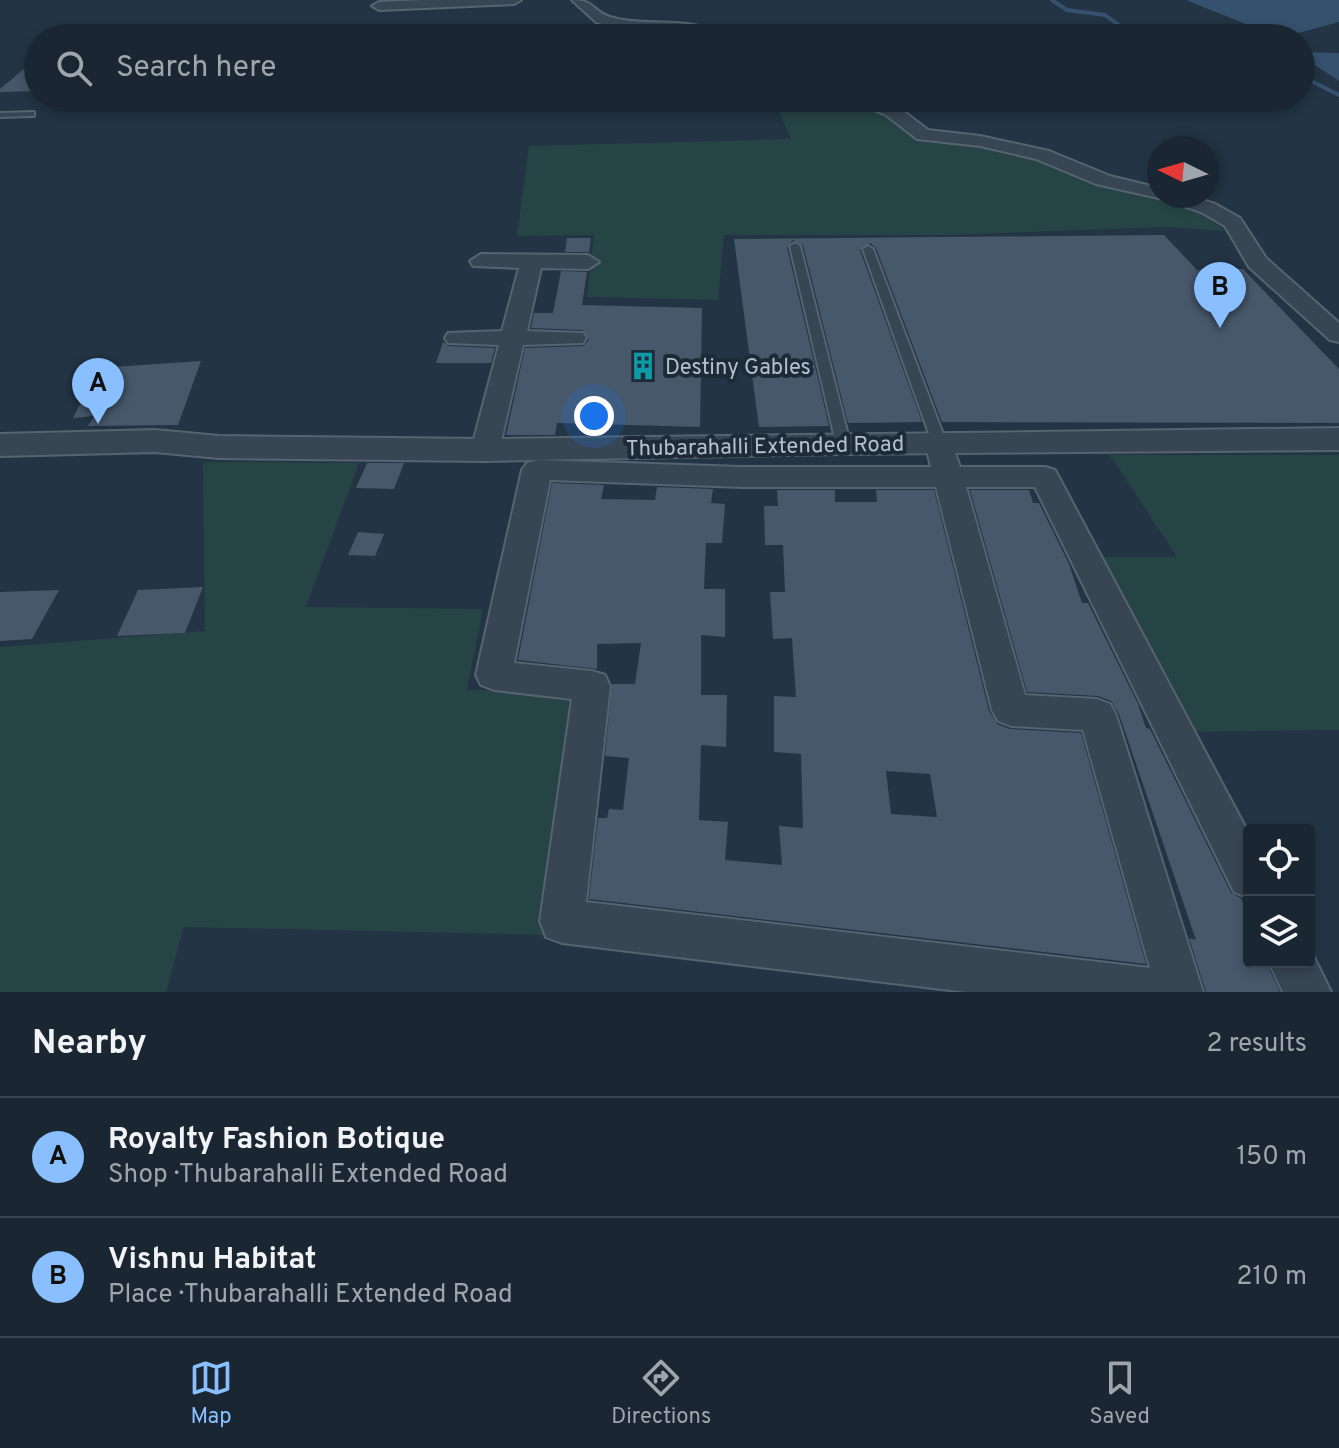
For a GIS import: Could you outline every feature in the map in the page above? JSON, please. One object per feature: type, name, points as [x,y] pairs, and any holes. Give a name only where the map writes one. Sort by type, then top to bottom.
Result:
[{"type":"street","points":[[379,6],[514,0]]},
{"type":"street","points":[[579,0],[601,19],[634,24]]},
{"type":"street","points":[[893,112],[923,135],[980,141],[1042,155],[1103,180],[1147,191]]},
{"type":"street","points":[[1208,208],[1233,222],[1257,262],[1339,335]]},
{"type":"street","points":[[481,261],[588,262]]},
{"type":"street","points":[[485,450],[532,261]]},
{"type":"street","points":[[457,338],[574,338]]},
{"type":"street","name":"Thubarahalli Extended Road","points":[[0,445],[155,441],[219,447],[485,450],[734,461],[843,443],[944,460],[1339,439]]},
{"type":"street","points":[[944,460],[1011,710],[1097,715],[1180,992]]},
{"type":"street","points":[[1159,992],[562,921],[592,686],[494,675],[537,470],[734,461],[944,460],[1045,477],[1243,865]]},
{"type":"street","points":[[1295,968],[1308,992]]},
{"type":"lane","points":[[0,115],[31,114]]},
{"type":"lane","points":[[795,246],[843,443]]},
{"type":"lane","points":[[868,249],[944,460]]},
{"type":"green space","points":[[779,112],[884,112],[919,138],[978,145],[1036,159],[1095,182],[1147,195],[1147,208],[1189,208],[1226,231],[1166,227],[948,235],[724,235],[718,300],[587,297],[594,235],[517,236],[529,146],[791,139]]},
{"type":"green space","points":[[1110,455],[1339,455],[1339,730],[1178,732],[1084,557],[1177,557]]},
{"type":"green space","points":[[203,462],[359,463],[306,607],[483,609],[467,690],[573,692],[551,935],[184,927],[166,992],[0,992],[0,647],[205,631]]},
{"type":"water","points":[[1186,0],[1339,0],[1339,22],[1315,29],[1315,24],[1245,24]]},
{"type":"water","points":[[1315,52],[1339,53],[1339,81],[1315,65]]},
{"type":"building","points":[[24,69],[24,91],[0,92]]},
{"type":"building","points":[[1164,235],[1197,270],[1243,269],[1339,369],[1339,423],[942,422],[876,248],[870,243],[860,250],[922,422],[848,423],[803,245],[793,240],[787,247],[829,426],[759,427],[734,239]]},
{"type":"building","points":[[567,238],[591,238],[589,252],[565,252]]},
{"type":"building","name":"Destiny Gables","points":[[561,271],[587,272],[582,305],[702,308],[700,427],[557,423],[555,435],[506,435],[525,348],[583,346],[589,340],[583,330],[531,328],[534,313],[553,313]]},
{"type":"building","points":[[443,342],[448,346],[495,348],[491,363],[436,363]]},
{"type":"building","points":[[201,361],[178,425],[88,426],[94,416],[73,418],[98,368]]},
{"type":"building","points":[[367,463],[404,463],[394,489],[356,488]]},
{"type":"building","points":[[552,483],[604,485],[601,499],[655,500],[657,487],[713,489],[711,503],[725,504],[722,543],[706,543],[704,589],[725,589],[725,637],[701,635],[701,695],[727,695],[726,747],[701,745],[699,820],[728,822],[725,860],[782,865],[779,826],[803,828],[801,754],[774,752],[774,696],[796,697],[792,638],[773,639],[770,592],[785,592],[783,545],[765,545],[764,506],[778,506],[777,490],[835,490],[835,502],[877,502],[876,490],[934,490],[989,711],[997,724],[1010,729],[1081,733],[1146,964],[589,899],[598,818],[607,818],[609,809],[623,810],[629,758],[605,756],[612,684],[635,684],[641,643],[597,644],[597,669],[518,660]],"holes":[[[886,771],[930,774],[937,817],[891,814]]]},
{"type":"building","points":[[970,490],[1029,490],[1033,503],[1039,503],[1069,564],[1082,603],[1088,603],[1138,704],[1146,728],[1150,729],[1231,893],[1241,898],[1243,968],[1269,968],[1280,992],[1206,992],[1189,938],[1196,940],[1119,714],[1111,701],[1098,696],[1027,692]]},
{"type":"building","points":[[358,532],[384,534],[375,556],[348,555]]},
{"type":"building","points":[[203,587],[185,633],[117,636],[138,590]]},
{"type":"building","points":[[59,590],[32,639],[0,641],[0,592]]},
{"type":"waterway","points":[[1052,0],[1067,10],[1105,15],[1118,24]]},
{"type":"waterway","points":[[1315,83],[1339,95]]},
{"type":"place","name":"Vishnu Habitat","points":[[1220,328]]},
{"type":"place","name":"Destiny Gables","points":[[643,366]]},
{"type":"place","name":"Royalty Fashion Botique","points":[[98,424]]}]
